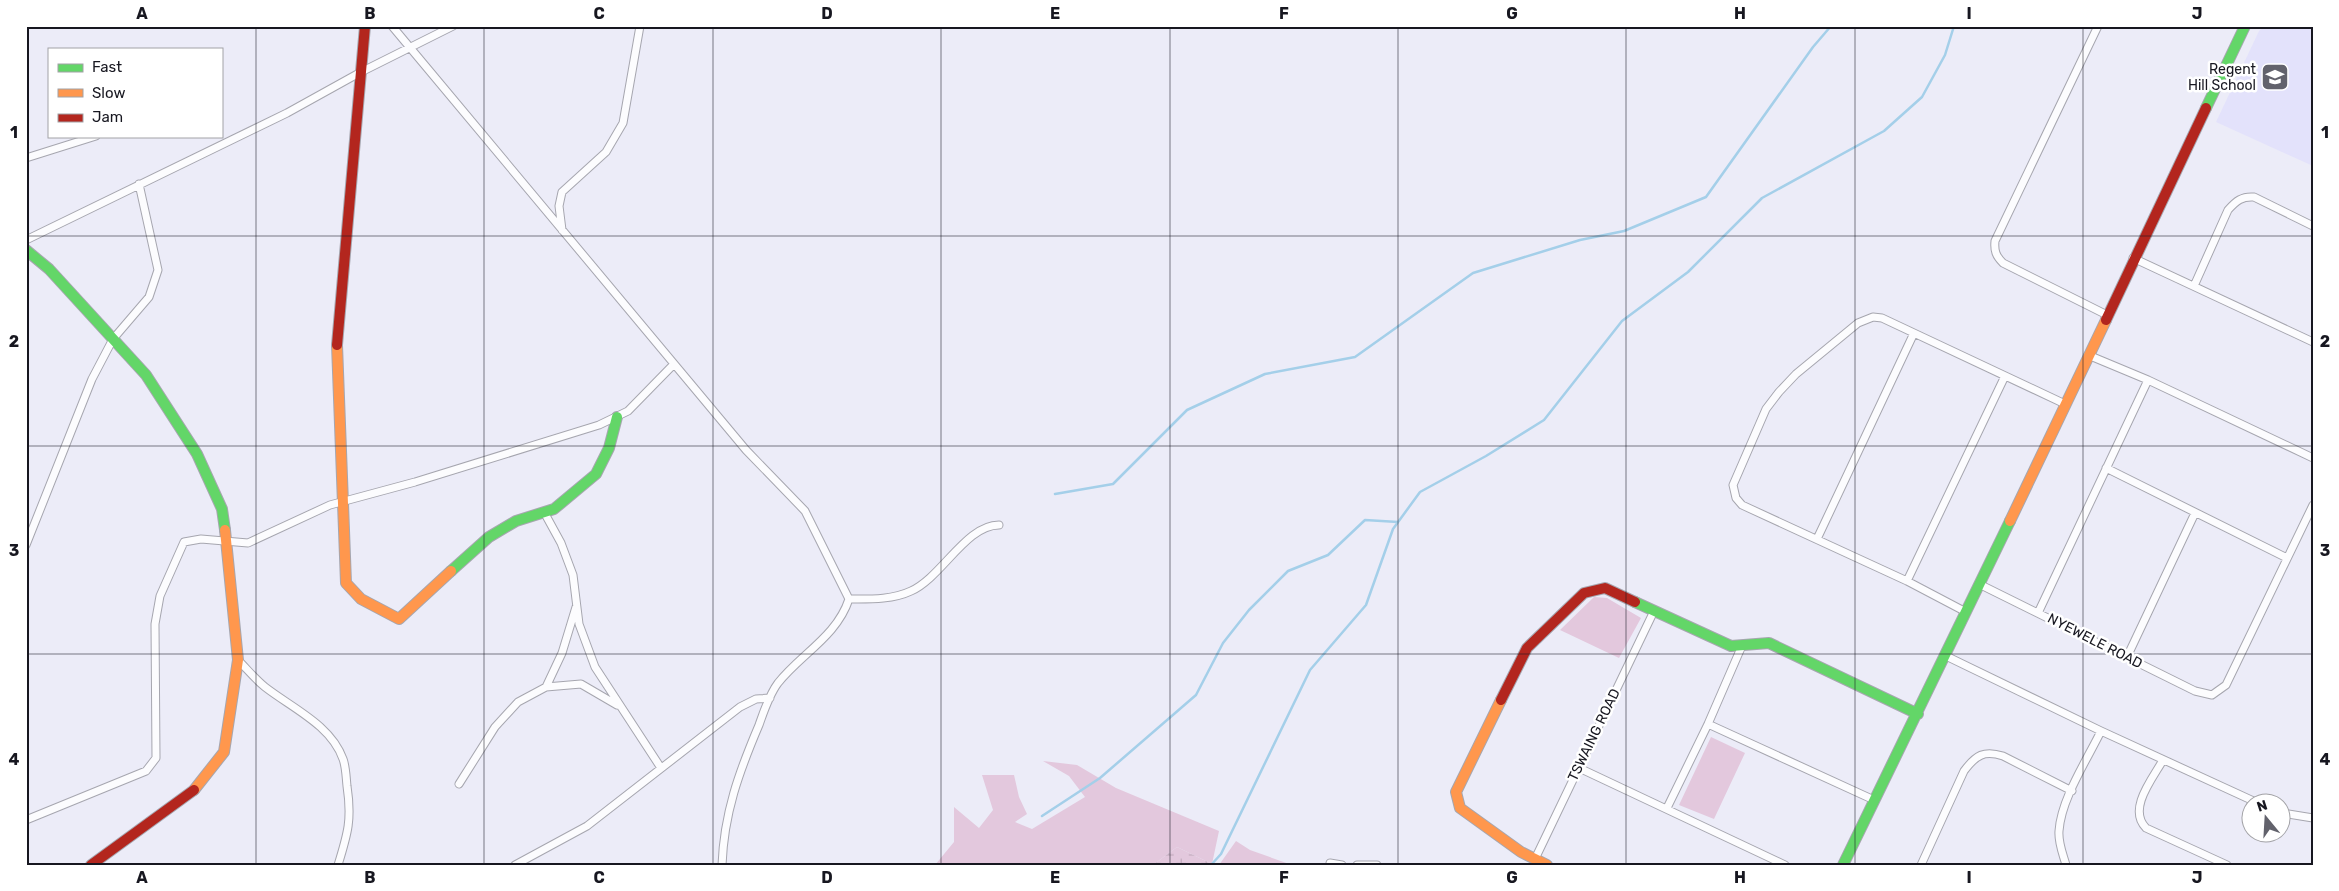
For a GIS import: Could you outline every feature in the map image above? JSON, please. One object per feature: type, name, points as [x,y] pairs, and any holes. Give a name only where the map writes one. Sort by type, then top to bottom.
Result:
[{"type":"street","points":[[365,26],[337,350],[346,583],[361,599],[399,619],[489,537],[516,521],[554,509],[596,474],[609,448],[617,416]]},
{"type":"street","points":[[392,26],[746,450],[804,511],[849,599],[843,615],[830,632],[777,684],[770,698],[736,781],[722,865]]},
{"type":"street","points":[[26,240],[287,113],[361,72],[454,26]]},
{"type":"street","points":[[562,230],[559,206],[562,192],[606,152],[623,124],[640,26]]},
{"type":"street","points":[[2098,26],[1995,241],[1994,249],[1996,257],[2003,263],[2108,315]]},
{"type":"street","points":[[1843,865],[1946,656],[2244,26]]},
{"type":"street","points":[[26,158],[90,138]]},
{"type":"street","points":[[26,545],[92,379],[113,339],[149,297],[158,270],[140,184]]},
{"type":"street","points":[[2194,286],[2228,210],[2240,198],[2254,197],[2313,226]]},
{"type":"street","points":[[26,250],[49,269],[146,376],[197,454],[222,509],[227,540],[238,660],[224,752],[193,791],[91,865]]},
{"type":"street","points":[[2133,258],[2313,342]]},
{"type":"street","points":[[1966,612],[1907,581],[1742,505],[1733,492],[1736,476],[1766,409],[1796,374],[1864,319],[1882,318],[2065,404]]},
{"type":"street","points":[[1817,539],[1914,333]]},
{"type":"street","points":[[2088,355],[2148,380],[2313,458]]},
{"type":"street","points":[[26,820],[146,771],[156,758],[155,624],[160,596],[184,542],[201,539],[248,543],[330,505],[415,482],[599,425],[628,411],[674,364]]},
{"type":"street","points":[[1907,581],[2005,376]]},
{"type":"street","points":[[2038,613],[2148,380]]},
{"type":"street","points":[[2106,468],[2287,558],[2313,505]]},
{"type":"street","points":[[544,512],[561,543],[573,575],[579,624],[595,667],[618,705],[661,768]]},
{"type":"street","points":[[2127,657],[2195,512]]},
{"type":"street","points":[[849,599],[891,597],[911,591],[933,577],[981,530],[1000,525]]},
{"type":"street","name":"NYEWELE ROAD","points":[[1979,584],[2195,691],[2212,695],[2226,685],[2287,558]]},
{"type":"street","points":[[1547,865],[1521,852],[1460,808],[1456,792],[1457,786],[1521,656],[1584,593],[1605,588],[1731,646],[1741,648],[1759,642],[1769,643],[1918,714]]},
{"type":"street","points":[[546,687],[562,652],[576,604]]},
{"type":"street","name":"TSWAING ROAD","points":[[1535,859],[1654,611]]},
{"type":"street","points":[[1666,808],[1708,724],[1741,648]]},
{"type":"street","points":[[1946,656],[2101,731],[2242,796]]},
{"type":"street","points":[[238,660],[266,687],[301,712],[331,738],[339,749],[344,761],[351,810],[349,831],[338,865]]},
{"type":"street","points":[[459,784],[495,727],[518,702],[546,687],[581,684],[618,705]]},
{"type":"street","points":[[515,865],[587,826],[740,707],[756,699],[770,698]]},
{"type":"street","points":[[1708,724],[1874,800]]},
{"type":"street","points":[[2066,865],[2059,842],[2063,810],[2101,731]]},
{"type":"street","points":[[1921,865],[1964,771],[1971,761],[1980,755],[1990,752],[2003,756],[2072,791]]},
{"type":"street","points":[[2163,760],[2139,807],[2140,822],[2146,828],[2227,865]]},
{"type":"street","points":[[1578,767],[1666,808],[1772,862],[1785,865]]},
{"type":"street","points":[[2292,815],[2313,818]]},
{"type":"street","points":[[1330,863],[1342,865]]},
{"type":"street","points":[[1357,865],[1377,865]]},
{"type":"shaded area","name":"Regent Hill School","points":[[2264,26],[2313,26],[2313,166],[2216,122],[2259,31]]},
{"type":"green space","points":[[1594,597],[1607,598],[1641,618],[1619,658],[1560,630]]},
{"type":"green space","points":[[1711,737],[1745,753],[1714,819],[1679,805]]},
{"type":"green space","points":[[1043,761],[1077,765],[1116,788],[1219,831],[1212,864],[1177,847],[1153,865],[935,865],[954,842],[954,807],[979,828],[993,810],[982,775],[1014,775],[1019,797],[1027,814],[1015,822],[1032,829],[1085,797],[1069,776]]},
{"type":"green space","points":[[1236,841],[1250,850],[1292,865],[1219,865]]},
{"type":"green space","points":[[1177,847],[1212,864],[1214,865],[1153,865]]},
{"type":"waterway","points":[[1055,494],[1113,484],[1187,410],[1265,374],[1355,357],[1473,273],[1580,240],[1624,231],[1706,197],[1813,47],[1831,26]]},
{"type":"waterway","points":[[1211,865],[1221,854],[1310,670],[1366,605],[1393,529],[1420,492],[1486,456],[1544,420],[1622,321],[1688,272],[1762,198],[1884,131],[1922,97],[1945,55],[1954,26]]},
{"type":"waterway","points":[[1042,816],[1100,778],[1196,695],[1223,643],[1249,610],[1288,571],[1328,555],[1365,520],[1398,522]]},
{"type":"traffic: fast","points":[[2206,108],[2245,26]]},
{"type":"traffic: fast","points":[[26,250],[49,269],[146,375],[197,454],[222,509],[225,530]]},
{"type":"traffic: fast","points":[[451,571],[489,537],[516,521],[554,509],[596,474],[609,448],[617,417]]},
{"type":"traffic: fast","points":[[1843,865],[2010,521]]},
{"type":"traffic: fast","points":[[1635,602],[1731,646],[1769,643],[1918,714]]},
{"type":"traffic: slow","points":[[2010,521],[2106,320]]},
{"type":"traffic: slow","points":[[337,345],[346,583],[361,599],[399,619],[451,571]]},
{"type":"traffic: slow","points":[[194,790],[224,752],[238,660],[225,530]]},
{"type":"traffic: slow","points":[[1501,700],[1456,792],[1460,808],[1521,852],[1547,865]]},
{"type":"traffic: jam","points":[[337,345],[365,26]]},
{"type":"traffic: jam","points":[[2106,320],[2206,108]]},
{"type":"traffic: jam","points":[[1501,700],[1527,648],[1584,593],[1605,588],[1635,602]]},
{"type":"traffic: jam","points":[[91,865],[194,790]]},
{"type":"place","name":"Regent Hill School","points":[[2275,77]]}]
